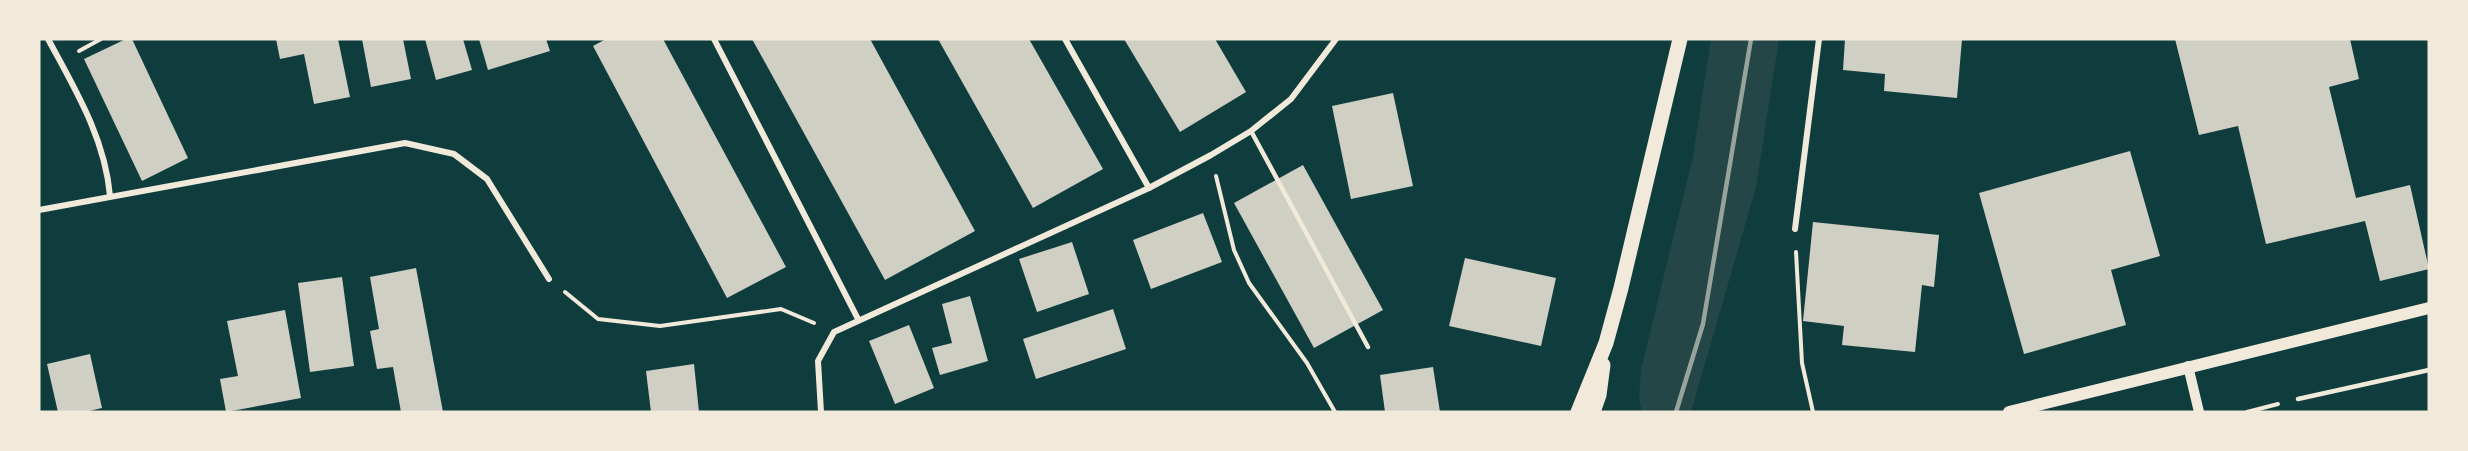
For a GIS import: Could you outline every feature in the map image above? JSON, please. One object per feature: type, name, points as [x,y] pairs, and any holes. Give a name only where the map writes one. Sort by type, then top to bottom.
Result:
[{"type":"main road","points":[[1600,412],[1599,395],[1606,343],[1680,39]]},
{"type":"main road","points":[[2009,412],[2429,308]]},
{"type":"main road","points":[[1578,412],[1606,343]]},
{"type":"main road","points":[[1593,412],[1599,395]]},
{"type":"street","points":[[48,39],[99,141],[108,172],[110,196]]},
{"type":"street","points":[[714,39],[858,319]]},
{"type":"street","points":[[1065,39],[1149,188]]},
{"type":"street","points":[[820,412],[818,361],[834,332],[858,319],[1149,188],[1211,155],[1251,131],[1291,99],[1336,39]]},
{"type":"street","points":[[1795,229],[1819,39]]},
{"type":"street","points":[[39,210],[405,144],[454,154],[487,179],[549,279]]},
{"type":"street","points":[[2188,366],[2199,412]]},
{"type":"lane","points":[[1251,131],[1368,346]]},
{"type":"lane","points":[[2298,399],[2429,370]]},
{"type":"path","points":[[1211,155],[1234,250],[1249,284],[1307,363],[1335,412]]},
{"type":"path","points":[[1795,229],[1802,363],[1813,412]]},
{"type":"path","points":[[549,279],[598,320],[660,326],[781,309],[834,332]]},
{"type":"path","points":[[2247,412],[2298,399]]},
{"type":"shaded area","points":[[1711,39],[1779,39],[1756,187],[1691,412],[1642,412],[1639,398],[1641,370],[1693,156]]},
{"type":"building","points":[[126,39],[132,39],[188,158],[142,181],[84,59]]},
{"type":"building","points":[[276,39],[338,39],[350,97],[314,104],[304,54],[280,59]]},
{"type":"building","points":[[362,39],[403,39],[411,79],[371,87]]},
{"type":"building","points":[[425,39],[463,39],[472,70],[436,80]]},
{"type":"building","points":[[479,39],[546,39],[550,51],[488,70]]},
{"type":"building","points":[[606,39],[663,39],[786,267],[727,298],[593,46]]},
{"type":"building","points":[[752,39],[870,39],[975,231],[885,280]]},
{"type":"building","points":[[938,39],[1029,39],[1103,169],[1033,208]]},
{"type":"building","points":[[1124,39],[1215,39],[1246,92],[1180,132]]},
{"type":"building","points":[[1845,39],[1962,39],[1957,98],[1884,91],[1885,74],[1843,70]]},
{"type":"building","points":[[2175,39],[2350,39],[2359,79],[2329,87],[2356,198],[2410,185],[2429,269],[2380,281],[2365,221],[2266,244],[2238,126],[2199,135]]},
{"type":"building","points":[[1393,93],[1413,186],[1351,199],[1332,106]]},
{"type":"building","points":[[2130,151],[2160,256],[2111,270],[2126,325],[2024,354],[1979,193]]},
{"type":"building","points":[[1303,165],[1383,310],[1314,348],[1234,203]]},
{"type":"building","points":[[1203,213],[1222,262],[1151,289],[1133,240]]},
{"type":"building","points":[[1813,222],[1939,235],[1934,287],[1922,285],[1915,352],[1842,345],[1844,326],[1803,321]]},
{"type":"building","points":[[1072,242],[1089,294],[1037,312],[1019,259]]},
{"type":"building","points":[[1465,258],[1556,278],[1541,346],[1449,326]]},
{"type":"building","points":[[416,268],[443,412],[401,412],[393,367],[377,369],[370,331],[379,329],[370,277]]},
{"type":"building","points":[[342,277],[354,366],[310,372],[298,283]]},
{"type":"building","points":[[970,296],[988,361],[940,375],[932,348],[952,343],[942,304]]},
{"type":"building","points":[[1113,309],[1126,349],[1036,379],[1023,339]]},
{"type":"building","points":[[285,310],[301,398],[226,412],[220,379],[238,376],[227,321]]},
{"type":"building","points":[[909,325],[934,388],[895,404],[869,341]]},
{"type":"building","points":[[90,354],[102,408],[85,412],[58,412],[47,364]]},
{"type":"building","points":[[694,364],[699,412],[651,412],[646,371]]},
{"type":"building","points":[[1433,367],[1440,412],[1385,412],[1380,375]]},
{"type":"railway","points":[[1676,412],[1703,324],[1751,39]]}]
